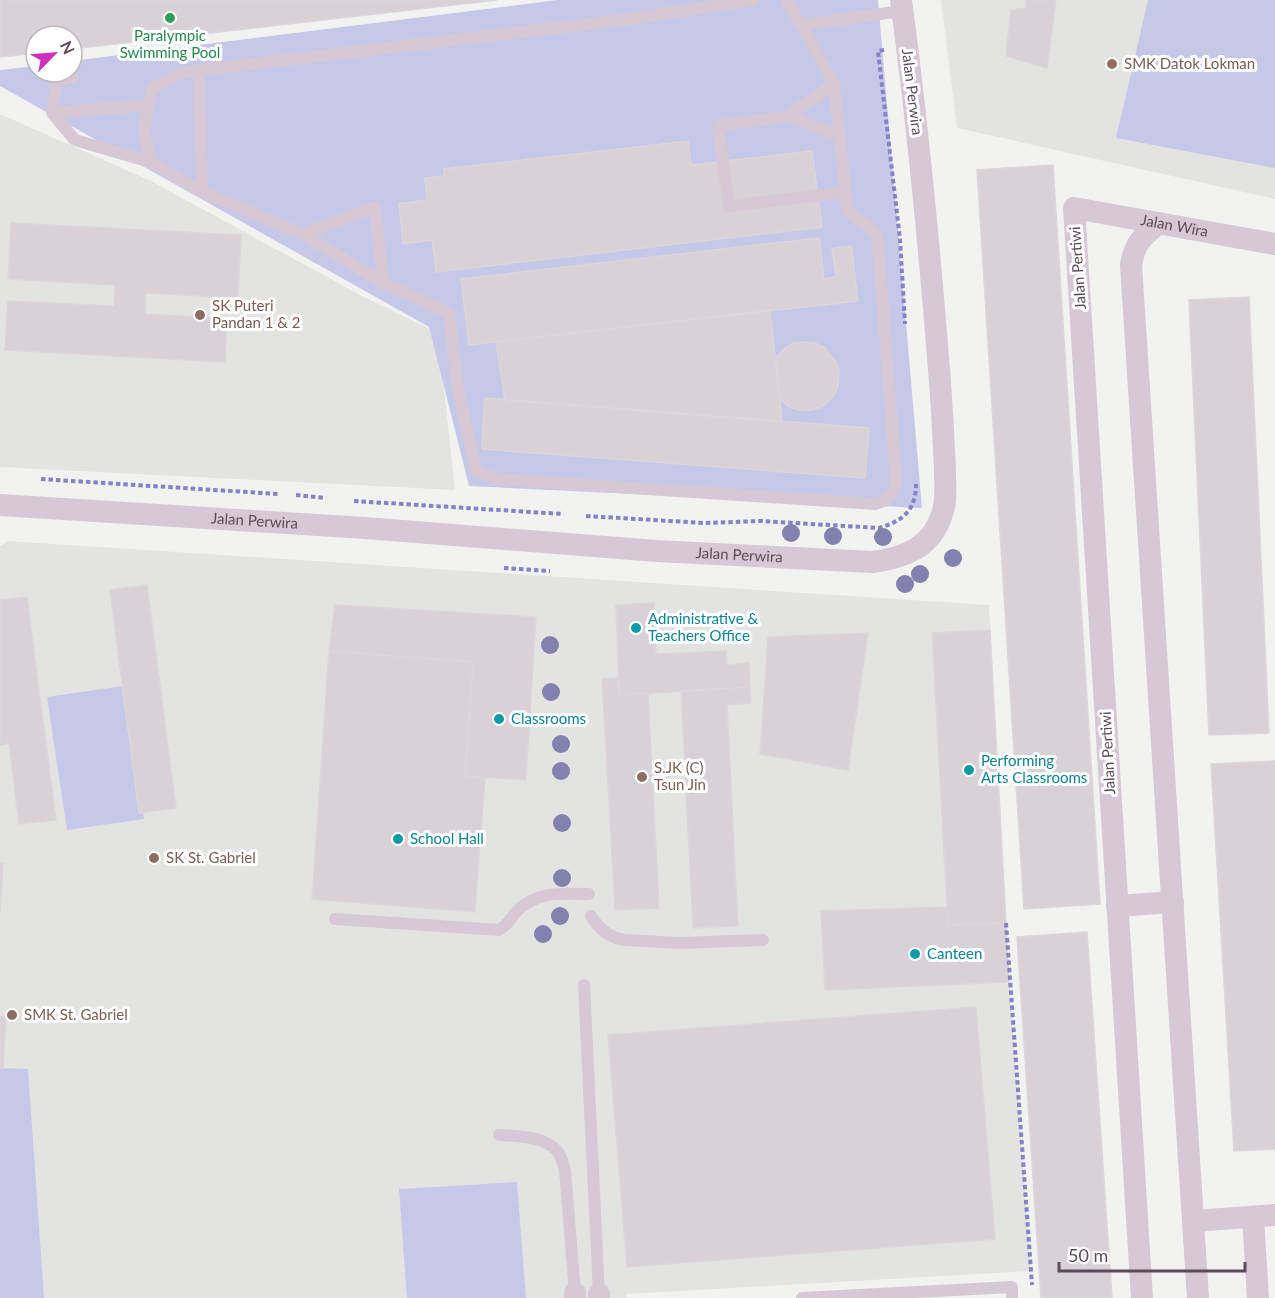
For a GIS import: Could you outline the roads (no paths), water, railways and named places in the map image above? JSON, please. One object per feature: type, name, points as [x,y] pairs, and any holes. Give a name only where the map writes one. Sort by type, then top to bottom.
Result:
[{"type":"street","name":"Jalan Perwira","points":[[0,506],[376,529],[681,552],[872,562],[909,554],[931,537],[943,513],[945,494],[944,435],[932,281],[902,6]]},
{"type":"street","name":"Jalan Wira","points":[[1074,208],[1275,244]]},
{"type":"street","name":"Jalan Pertiwi","points":[[1074,208],[1142,1298]]},
{"type":"street","points":[[1159,223],[1138,242],[1131,265],[1198,1298]]},
{"type":"street","points":[[1117,906],[1173,902]]},
{"type":"street","points":[[1194,1221],[1264,1216],[1258,1298]]},
{"type":"lane","points":[[150,162],[144,130],[152,88],[184,72],[623,20],[753,0]]},
{"type":"lane","points":[[56,84],[52,113],[75,140],[150,162],[202,192],[303,234],[383,282],[449,313],[459,390],[476,471],[497,479],[875,504],[892,496],[896,480],[878,243],[871,226],[850,214],[845,192],[834,84],[787,0]]},
{"type":"lane","points":[[800,25],[902,6]]},
{"type":"lane","points":[[199,70],[202,192]]},
{"type":"lane","points":[[834,84],[788,116],[718,126],[729,206],[845,192]]},
{"type":"lane","points":[[52,113],[149,105]]},
{"type":"lane","points":[[788,116],[839,136]]},
{"type":"lane","points":[[303,234],[375,207],[383,282]]},
{"type":"lane","points":[[335,919],[499,930],[531,899],[548,894],[589,894]]},
{"type":"lane","points":[[591,916],[598,926],[610,936],[625,940],[679,943],[764,940]]},
{"type":"lane","points":[[584,985],[599,1296]]},
{"type":"lane","points":[[499,1135],[523,1136],[550,1145],[560,1154],[565,1170],[575,1295]]},
{"type":"lane","points":[[802,1298],[1012,1287],[1012,1298]]},
{"type":"place","name":"Paralympic Swimming Pool","points":[[170,18]]},
{"type":"place","name":"SMK Datok Lokman","points":[[1112,64]]},
{"type":"place","name":"SK Puteri Pandan 1 & 2","points":[[200,315]]},
{"type":"place","name":"Administrative & Teachers Office","points":[[636,628]]},
{"type":"place","name":"Classrooms","points":[[499,719]]},
{"type":"place","name":"Performing Arts Classrooms","points":[[969,770]]},
{"type":"place","name":"S.JK (C) Tsun Jin","points":[[642,777]]},
{"type":"place","name":"School Hall","points":[[398,839]]},
{"type":"place","name":"SK St. Gabriel","points":[[154,858]]},
{"type":"place","name":"Canteen","points":[[915,954]]},
{"type":"place","name":"SMK St. Gabriel","points":[[12,1015]]}]
